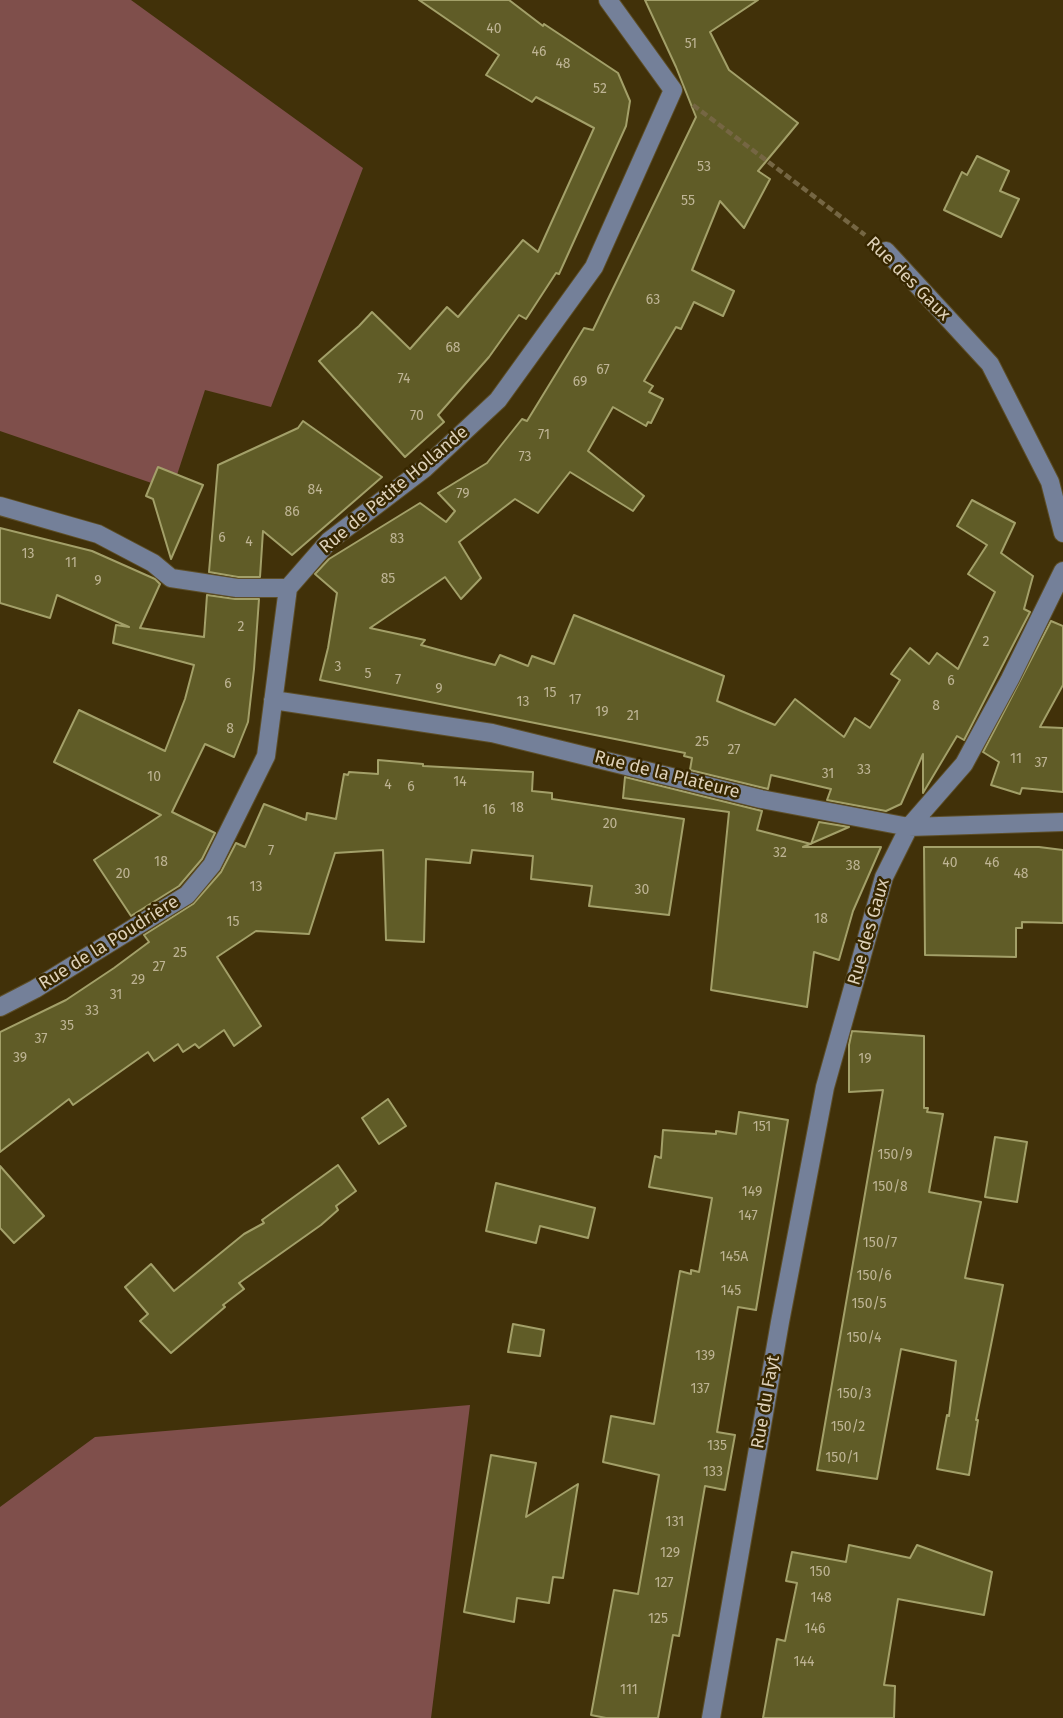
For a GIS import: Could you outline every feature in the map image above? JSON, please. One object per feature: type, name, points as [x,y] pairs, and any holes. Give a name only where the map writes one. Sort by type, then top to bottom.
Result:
[{"type":"street","points":[[608,0],[673,90]]},
{"type":"street","name":"Rue de Petite Hollande","points":[[288,588],[330,541],[425,468],[498,400],[594,267],[673,90]]},
{"type":"street","name":"Rue des Gaux","points":[[886,251],[990,364],[1050,482],[1063,533]]},
{"type":"street","points":[[0,506],[98,534],[153,563],[171,578],[237,588],[288,588]]},
{"type":"street","name":"Rue des Gaux","points":[[825,1087],[884,877],[909,827],[964,764],[1010,679],[1063,571]]},
{"type":"street","name":"Rue de la Poudrière","points":[[0,1006],[35,989],[187,894],[212,865],[265,756],[288,588]]},
{"type":"street","name":"Rue de la Plateure","points":[[273,700],[492,733],[761,799],[909,827],[1063,822]]},
{"type":"street","name":"Rue du Fayt","points":[[711,1718],[780,1322],[825,1087]]},
{"type":"path","name":"Rue des Gaux","points":[[673,90],[886,251]]},
{"type":"shaded area","points":[[0,0],[131,0],[363,168],[271,407],[205,390],[172,490],[0,431]]},
{"type":"shaded area","points":[[470,1405],[431,1718],[0,1718],[0,1507],[95,1437]]},
{"type":"building","points":[[419,0],[509,0],[543,26],[544,24],[618,73],[630,101],[626,126],[559,274],[556,273],[526,319],[519,315],[489,357],[438,415],[444,422],[405,457],[319,361],[372,312],[410,349],[447,307],[458,317],[523,240],[538,252],[594,128],[536,97],[532,102],[486,75],[499,55]]},
{"type":"building","points":[[645,0],[758,0],[710,32],[729,70],[798,123],[758,171],[770,179],[744,228],[720,201],[692,270],[734,291],[723,316],[694,302],[681,329],[676,327],[644,381],[653,386],[649,392],[663,399],[651,423],[648,422],[646,426],[613,407],[588,451],[644,496],[633,511],[570,472],[538,513],[515,499],[459,542],[481,578],[461,599],[445,577],[370,628],[425,640],[421,645],[495,665],[500,655],[528,666],[532,656],[554,664],[574,615],[724,676],[717,701],[775,725],[795,699],[844,737],[855,718],[870,728],[900,680],[891,674],[910,648],[929,664],[937,653],[958,669],[995,592],[968,574],[987,545],[957,526],[972,500],[1015,523],[1001,553],[1033,576],[1024,609],[1030,612],[964,740],[957,736],[923,793],[923,754],[901,804],[886,811],[827,800],[831,789],[771,775],[768,789],[690,770],[692,758],[684,756],[685,753],[320,680],[337,593],[315,574],[329,559],[420,503],[446,522],[455,511],[438,493],[487,463],[522,419],[527,421],[584,328],[593,330],[696,117]]},
{"type":"building","points":[[977,156],[1009,171],[1000,191],[1019,199],[1001,237],[944,210],[962,172],[967,175]]},
{"type":"building","points":[[303,421],[382,477],[292,555],[263,531],[260,577],[238,577],[209,572],[218,465],[298,428]]},
{"type":"building","points":[[158,467],[203,485],[171,559],[153,499],[146,496]]},
{"type":"building","points":[[0,528],[92,551],[155,579],[160,584],[140,628],[204,637],[207,595],[259,599],[248,722],[234,757],[205,744],[172,812],[215,833],[202,859],[179,886],[131,916],[94,860],[161,815],[54,762],[79,710],[165,751],[185,699],[194,665],[113,643],[116,625],[129,627],[57,595],[50,618],[0,603]]},
{"type":"building","points":[[1051,621],[1063,626],[1063,685],[1040,727],[1063,728],[1063,792],[1022,788],[1020,794],[991,785],[999,762],[983,752]]},
{"type":"building","points":[[378,760],[423,766],[533,772],[532,791],[552,793],[552,799],[684,819],[669,915],[589,906],[592,886],[531,879],[533,856],[472,850],[470,863],[426,859],[424,942],[386,940],[383,850],[335,853],[309,934],[256,931],[217,957],[261,1026],[234,1046],[224,1030],[199,1048],[195,1044],[183,1052],[178,1044],[154,1061],[148,1052],[73,1105],[69,1099],[0,1152],[0,1032],[66,1000],[149,942],[144,935],[193,904],[221,872],[236,843],[245,847],[264,804],[306,820],[307,813],[336,819],[344,774],[378,774]]},
{"type":"building","points":[[625,777],[762,811],[757,830],[810,844],[803,847],[881,847],[853,911],[839,960],[814,952],[807,1007],[711,990],[729,812],[623,798]]},
{"type":"building","points":[[819,822],[849,827],[811,843]]},
{"type":"building","points":[[924,847],[1039,847],[1063,850],[1063,923],[1022,922],[1022,928],[1016,928],[1016,957],[925,955]]},
{"type":"building","points":[[852,1031],[924,1036],[924,1108],[928,1108],[927,1112],[943,1114],[929,1192],[981,1202],[965,1278],[1003,1285],[976,1420],[969,1475],[937,1469],[947,1415],[949,1416],[956,1361],[901,1349],[877,1479],[817,1470],[883,1090],[849,1092],[849,1045]]},
{"type":"building","points":[[388,1099],[406,1126],[379,1144],[362,1118]]},
{"type":"building","points":[[739,1112],[788,1120],[756,1310],[738,1307],[717,1432],[735,1435],[725,1490],[705,1486],[679,1636],[673,1635],[658,1718],[606,1718],[591,1715],[614,1590],[638,1594],[659,1475],[603,1462],[611,1416],[654,1424],[680,1271],[691,1274],[691,1270],[699,1272],[712,1198],[649,1187],[655,1156],[661,1158],[663,1130],[736,1134]]},
{"type":"building","points":[[995,1137],[1027,1142],[1017,1202],[985,1197]]},
{"type":"building","points":[[338,1165],[356,1191],[336,1206],[338,1210],[321,1225],[239,1283],[244,1289],[171,1353],[140,1321],[148,1314],[125,1287],[151,1264],[174,1291],[244,1234],[264,1223],[262,1220]]},
{"type":"building","points":[[0,1166],[44,1216],[14,1243],[0,1228]]},
{"type":"building","points":[[496,1183],[595,1208],[588,1238],[540,1226],[536,1243],[486,1231]]},
{"type":"building","points":[[513,1324],[544,1330],[540,1356],[508,1352]]},
{"type":"building","points":[[491,1455],[536,1463],[526,1517],[578,1484],[563,1578],[553,1577],[549,1603],[517,1598],[514,1622],[464,1612]]},
{"type":"building","points":[[849,1545],[910,1558],[917,1545],[992,1572],[984,1615],[898,1599],[884,1685],[895,1686],[894,1718],[763,1718],[777,1639],[785,1641],[797,1583],[786,1581],[792,1552],[846,1562]]}]
